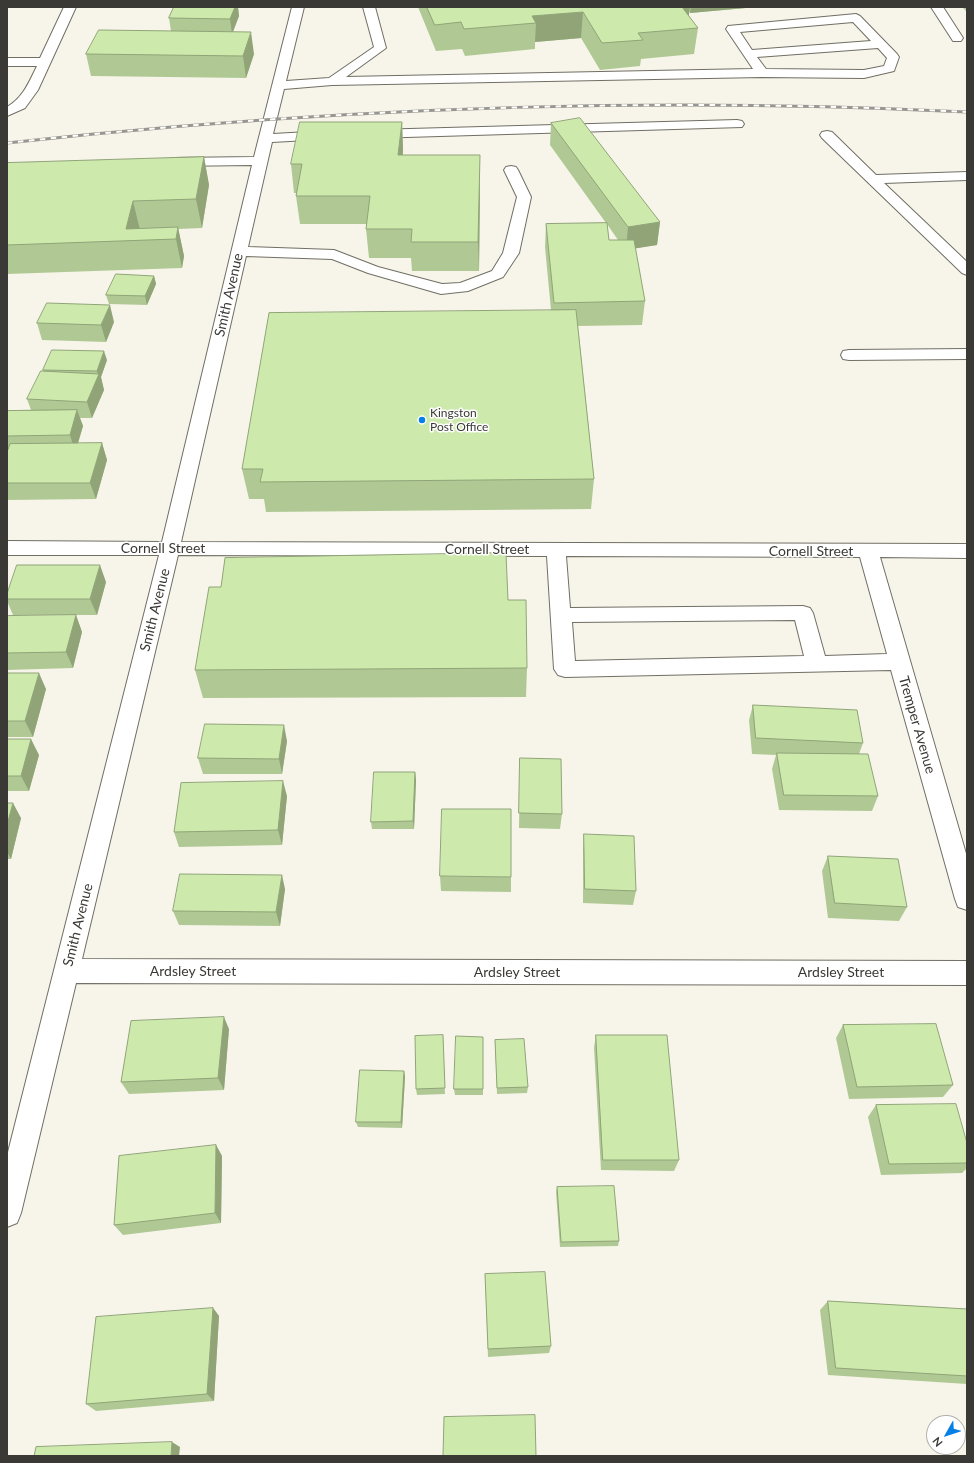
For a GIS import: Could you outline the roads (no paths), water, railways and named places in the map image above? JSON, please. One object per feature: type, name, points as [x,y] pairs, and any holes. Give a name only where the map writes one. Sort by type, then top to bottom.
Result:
[{"type":"street","points":[[7,112],[20,105],[32,90],[70,7]]},
{"type":"street","name":"Smith Avenue","points":[[7,1213],[170,548],[260,161],[298,7]]},
{"type":"street","points":[[332,81],[380,48],[368,7]]},
{"type":"street","points":[[278,86],[332,81],[762,73],[864,74],[890,68],[892,57],[856,18],[848,7]]},
{"type":"street","points":[[936,7],[957,38]]},
{"type":"street","points":[[762,73],[732,29],[856,18]]},
{"type":"street","points":[[749,54],[881,44]]},
{"type":"street","points":[[7,62],[45,62]]},
{"type":"street","points":[[360,134],[462,130],[610,128],[737,124]]},
{"type":"street","points":[[266,138],[336,135]]},
{"type":"street","points":[[827,135],[967,270]]},
{"type":"street","points":[[158,162],[260,161]]},
{"type":"street","points":[[239,251],[334,255],[373,270],[441,289],[462,288],[498,274],[511,253],[524,197],[511,170]]},
{"type":"street","points":[[872,179],[967,176]]},
{"type":"street","points":[[849,355],[967,354]]},
{"type":"street","name":"Cornell Street","points":[[7,548],[967,551]]},
{"type":"street","points":[[556,549],[562,615],[564,669],[899,662]]},
{"type":"street","name":"Tremper Avenue","points":[[868,551],[967,898]]},
{"type":"street","points":[[562,615],[803,613],[817,664]]},
{"type":"street","name":"Ardsley Street","points":[[66,971],[967,973]]},
{"type":"railway","points":[[7,143],[246,121],[486,108],[727,105],[847,107],[967,112]]},
{"type":"place","name":"Kingston Post Office","points":[[422,420]]}]
